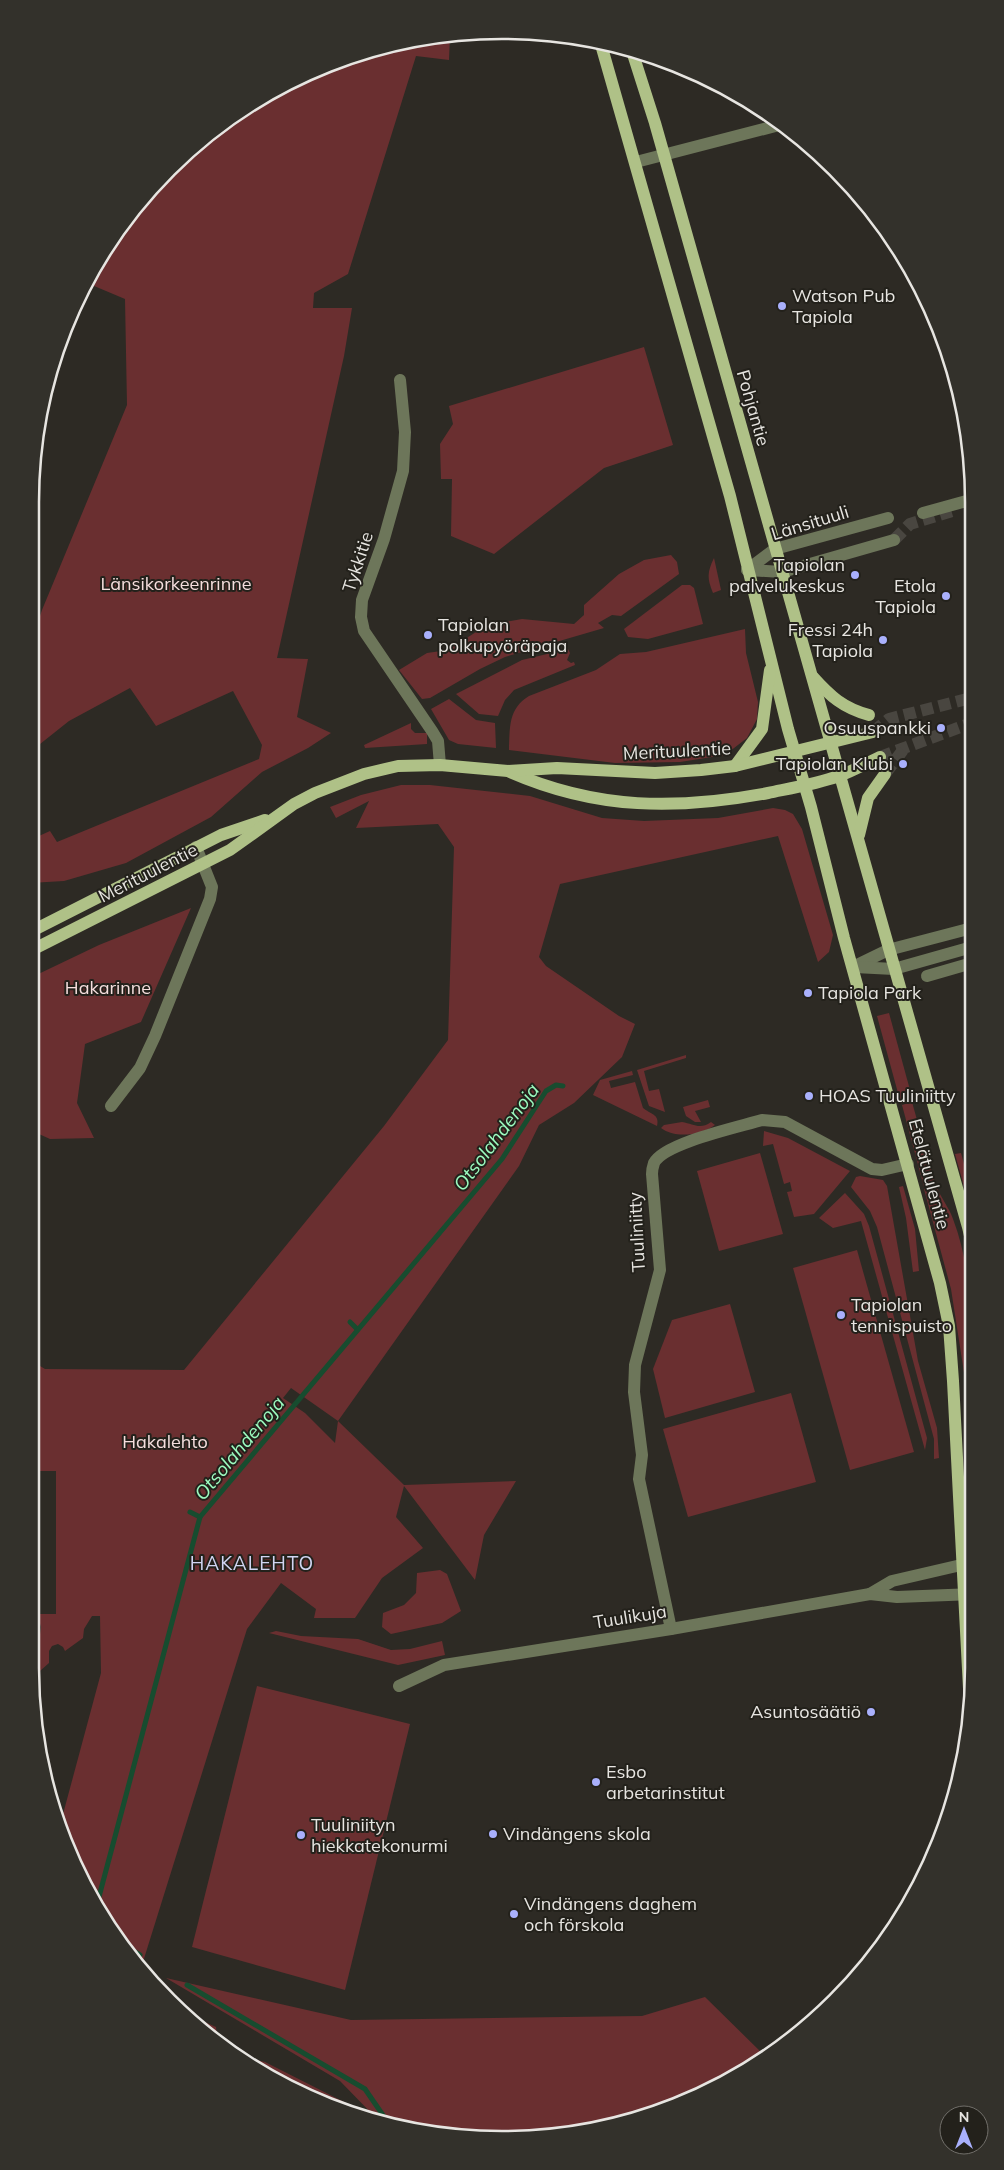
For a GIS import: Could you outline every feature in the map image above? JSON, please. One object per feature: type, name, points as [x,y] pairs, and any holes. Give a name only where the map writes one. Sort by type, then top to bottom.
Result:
[{"type":"main road","points":[[603,51],[730,496],[747,570],[795,751]]},
{"type":"main road","name":"Pohjantie","points":[[635,58],[664,155],[839,776]]},
{"type":"main road","points":[[735,766],[762,729],[771,662]]},
{"type":"main road","points":[[812,675],[833,699],[850,710],[868,715]]},
{"type":"main road","name":"Merituulentie","points":[[39,946],[230,850],[276,816],[315,793],[364,774],[398,766],[440,764],[508,771],[557,768],[655,773],[735,766],[873,732]]},
{"type":"main road","name":"Etelätuulentie","points":[[795,751],[940,1283],[949,1326],[965,1525]]},
{"type":"main road","name":"Merituulentie","points":[[508,771],[571,794],[626,803],[684,805],[737,798],[805,785],[839,776],[880,757]]},
{"type":"main road","points":[[858,838],[868,798],[885,774]]},
{"type":"main road","name":"Etelätuulentie","points":[[839,776],[965,1217]]},
{"type":"main road","name":"Merituulentie","points":[[39,927],[221,835],[276,816]]},
{"type":"street","points":[[636,162],[773,127]]},
{"type":"street","name":"Tykkitie","points":[[400,380],[405,432],[403,471],[384,539],[362,600],[361,617],[364,631],[438,741],[440,764]]},
{"type":"street","points":[[924,513],[965,501]]},
{"type":"street","name":"Länsituuli","points":[[747,570],[775,549],[888,518]]},
{"type":"street","points":[[747,570],[782,572],[894,540]]},
{"type":"street","points":[[111,1106],[144,1060],[210,899],[212,887],[196,848]]},
{"type":"street","points":[[853,967],[888,950],[965,930]]},
{"type":"street","points":[[853,967],[894,969],[965,949]]},
{"type":"street","points":[[927,976],[965,965]]},
{"type":"street","name":"Tuuliniitty","points":[[670,1629],[639,1479],[642,1455],[634,1392],[635,1364],[660,1270],[652,1174],[654,1163],[667,1151],[683,1144],[762,1120],[775,1120],[785,1122],[872,1169],[882,1170],[908,1164]]},
{"type":"street","name":"Tuulikuja","points":[[870,1594],[892,1581],[965,1563]]},
{"type":"street","name":"Tuulikuja","points":[[399,1686],[444,1665],[670,1629],[870,1594],[897,1598],[965,1595]]},
{"type":"green space","name":"Länsikorkeenrinne","points":[[450,42],[449,60],[416,56],[348,274],[314,293],[313,308],[352,308],[344,356],[277,658],[308,659],[297,717],[331,733],[308,748],[262,772],[211,817],[126,863],[64,881],[39,882],[39,836],[50,831],[57,842],[259,759],[262,745],[233,691],[156,726],[130,688],[69,721],[39,745],[39,619],[127,405],[125,299],[93,286],[101,270],[134,220],[174,174],[220,134],[270,101],[325,74],[353,63],[382,55]]},
{"type":"green space","points":[[644,347],[673,445],[604,468],[494,554],[451,536],[452,479],[441,479],[440,444],[453,424],[449,406]]},
{"type":"green space","points":[[671,555],[677,562],[679,574],[621,616],[612,615],[598,623],[604,628],[505,657],[430,698],[422,699],[399,670],[427,653],[448,650],[476,632],[486,631],[505,622],[522,619],[574,624],[584,615],[584,605],[619,574],[644,560]]},
{"type":"green space","points":[[714,558],[721,590],[713,593],[709,576]]},
{"type":"green space","points":[[682,585],[690,585],[694,588],[703,624],[648,639],[628,637],[624,629]]},
{"type":"green space","points":[[745,629],[746,653],[758,702],[757,719],[747,738],[725,755],[680,762],[615,763],[509,750],[511,719],[517,707],[529,696],[596,670],[620,654],[646,652]]},
{"type":"green space","points":[[568,649],[570,653],[567,660],[571,663],[574,662],[575,665],[514,690],[505,700],[498,716],[479,714],[456,694],[522,660]]},
{"type":"green space","points":[[449,699],[476,720],[495,723],[496,748],[458,744],[449,740],[431,709]]},
{"type":"green space","points":[[411,723],[411,729],[415,733],[427,733],[427,744],[365,748],[364,745]]},
{"type":"green space","name":"Hakalehto","points":[[401,785],[430,785],[530,796],[602,818],[644,821],[718,818],[773,808],[785,810],[793,814],[802,829],[833,935],[829,952],[818,962],[778,836],[560,884],[539,957],[546,966],[619,1016],[635,1024],[622,1057],[574,1103],[539,1125],[519,1166],[338,1421],[404,1485],[516,1481],[484,1535],[475,1580],[404,1486],[396,1517],[423,1548],[382,1578],[355,1618],[314,1618],[316,1609],[281,1583],[247,1629],[143,1961],[134,1950],[101,1900],[74,1845],[63,1816],[101,1673],[100,1616],[92,1616],[84,1629],[83,1638],[65,1651],[58,1644],[52,1646],[49,1651],[49,1663],[39,1672],[41,1627],[39,1614],[56,1614],[56,1471],[39,1471],[39,1365],[45,1369],[184,1370],[384,1126],[448,1040],[454,847],[438,824],[356,828],[369,801],[336,818],[330,807],[361,795]],"holes":[[[291,1388],[338,1421],[335,1443],[305,1413],[283,1398]]]},
{"type":"green space","name":"Hakarinne","points":[[191,908],[141,1022],[85,1044],[77,1103],[94,1138],[50,1139],[39,1134],[39,974],[99,945]]},
{"type":"green space","points":[[889,1013],[913,1101],[901,1104],[877,1016]]},
{"type":"green space","points":[[686,1055],[686,1058],[644,1071],[649,1091],[659,1089],[665,1112],[649,1106],[637,1070]]},
{"type":"green space","points":[[632,1071],[633,1075],[609,1081],[611,1088],[635,1082],[643,1108],[656,1117],[657,1126],[593,1095],[600,1080]]},
{"type":"green space","points":[[708,1100],[710,1107],[695,1111],[701,1122],[695,1122],[686,1116],[683,1107]]},
{"type":"green space","points":[[912,1102],[935,1184],[924,1187],[902,1105]]},
{"type":"green space","points":[[682,1122],[704,1126],[711,1122],[715,1125],[703,1131],[681,1135],[661,1128],[664,1125]]},
{"type":"green space","points":[[764,1131],[788,1138],[850,1171],[814,1214],[794,1217],[787,1192],[792,1191],[790,1182],[784,1184],[773,1144],[763,1146]]},
{"type":"green space","points":[[760,1153],[783,1234],[719,1251],[697,1171]]},
{"type":"green space","points":[[961,1153],[965,1168],[965,1190],[955,1154]]},
{"type":"green space","points":[[856,1177],[883,1180],[887,1186],[918,1361],[937,1428],[939,1458],[934,1459],[934,1439],[877,1227],[870,1211],[851,1187]]},
{"type":"green space","points":[[936,1185],[953,1219],[964,1258],[965,1379],[951,1289],[924,1189]]},
{"type":"green space","points":[[903,1186],[915,1229],[919,1271],[913,1272],[906,1218],[899,1187]]},
{"type":"green space","points":[[845,1193],[864,1214],[869,1226],[927,1438],[925,1450],[861,1221],[833,1228],[819,1218]]},
{"type":"green space","points":[[857,1250],[914,1452],[850,1470],[793,1268]]},
{"type":"green space","points":[[730,1304],[755,1392],[665,1418],[653,1369],[672,1320]]},
{"type":"green space","points":[[791,1393],[816,1482],[688,1517],[663,1429]]},
{"type":"green space","points":[[440,1570],[447,1574],[461,1611],[442,1623],[391,1634],[382,1627],[383,1613],[404,1605],[416,1593],[417,1573]]},
{"type":"green space","points":[[276,1631],[301,1636],[358,1639],[391,1650],[410,1649],[442,1641],[445,1655],[398,1665],[269,1633]]},
{"type":"green space","name":"Tuuliniityn hiekkatekonurmi","points":[[257,1686],[410,1724],[345,1990],[192,1947]]},
{"type":"green space","points":[[166,1978],[351,2020],[642,2016],[705,1997],[761,2052],[707,2083],[651,2107],[592,2122],[532,2130],[472,2130],[442,2127],[382,2115],[370,2112],[340,2081]]},
{"type":"green space","points":[[203,2021],[216,2027],[217,2033]]},
{"type":"green space","points":[[256,2060],[265,2062],[348,2104],[297,2083]]},
{"type":"waterway","name":"Otsolahdenoja","points":[[99,1896],[200,1517],[502,1159],[546,1091],[556,1085],[563,1086]]},
{"type":"waterway","points":[[350,1322],[357,1329]]},
{"type":"waterway","points":[[190,1512],[200,1517]]},
{"type":"waterway","points":[[136,1953],[140,1955]]},
{"type":"waterway","points":[[187,1985],[365,2089],[383,2115]]},
{"type":"tunnel","points":[[894,540],[910,524],[956,510]]},
{"type":"tunnel","points":[[873,732],[889,719],[965,700]]},
{"type":"tunnel","points":[[880,757],[965,725]]},
{"type":"tunnel","points":[[885,774],[906,746]]},
{"type":"place","name":"Watson Pub Tapiola","points":[[782,306]]},
{"type":"place","name":"Tapiolan palvelukeskus","points":[[855,575]]},
{"type":"place","name":"Etola Tapiola","points":[[946,596]]},
{"type":"place","name":"Tapiolan polkupyöräpaja","points":[[428,635]]},
{"type":"place","name":"Fressi 24h Tapiola","points":[[883,640]]},
{"type":"place","name":"Osuuspankki","points":[[941,728]]},
{"type":"place","name":"Tapiolan Klubi","points":[[903,764]]},
{"type":"place","name":"Tapiola Park","points":[[808,993]]},
{"type":"place","name":"HOAS Tuuliniitty","points":[[809,1096]]},
{"type":"place","name":"Tapiolan tennispuisto","points":[[841,1315]]},
{"type":"place","name":"Asuntosäätiö","points":[[871,1712]]},
{"type":"place","name":"Esbo arbetarinstitut","points":[[596,1782]]},
{"type":"place","name":"Vindängens skola","points":[[493,1834]]},
{"type":"place","name":"Tuuliniityn hiekkatekonurmi","points":[[301,1835]]},
{"type":"place","name":"Vindängens daghem och förskola","points":[[514,1914]]},
{"type":"district","name":"HAKALEHTO","points":[[252,1563]]}]
